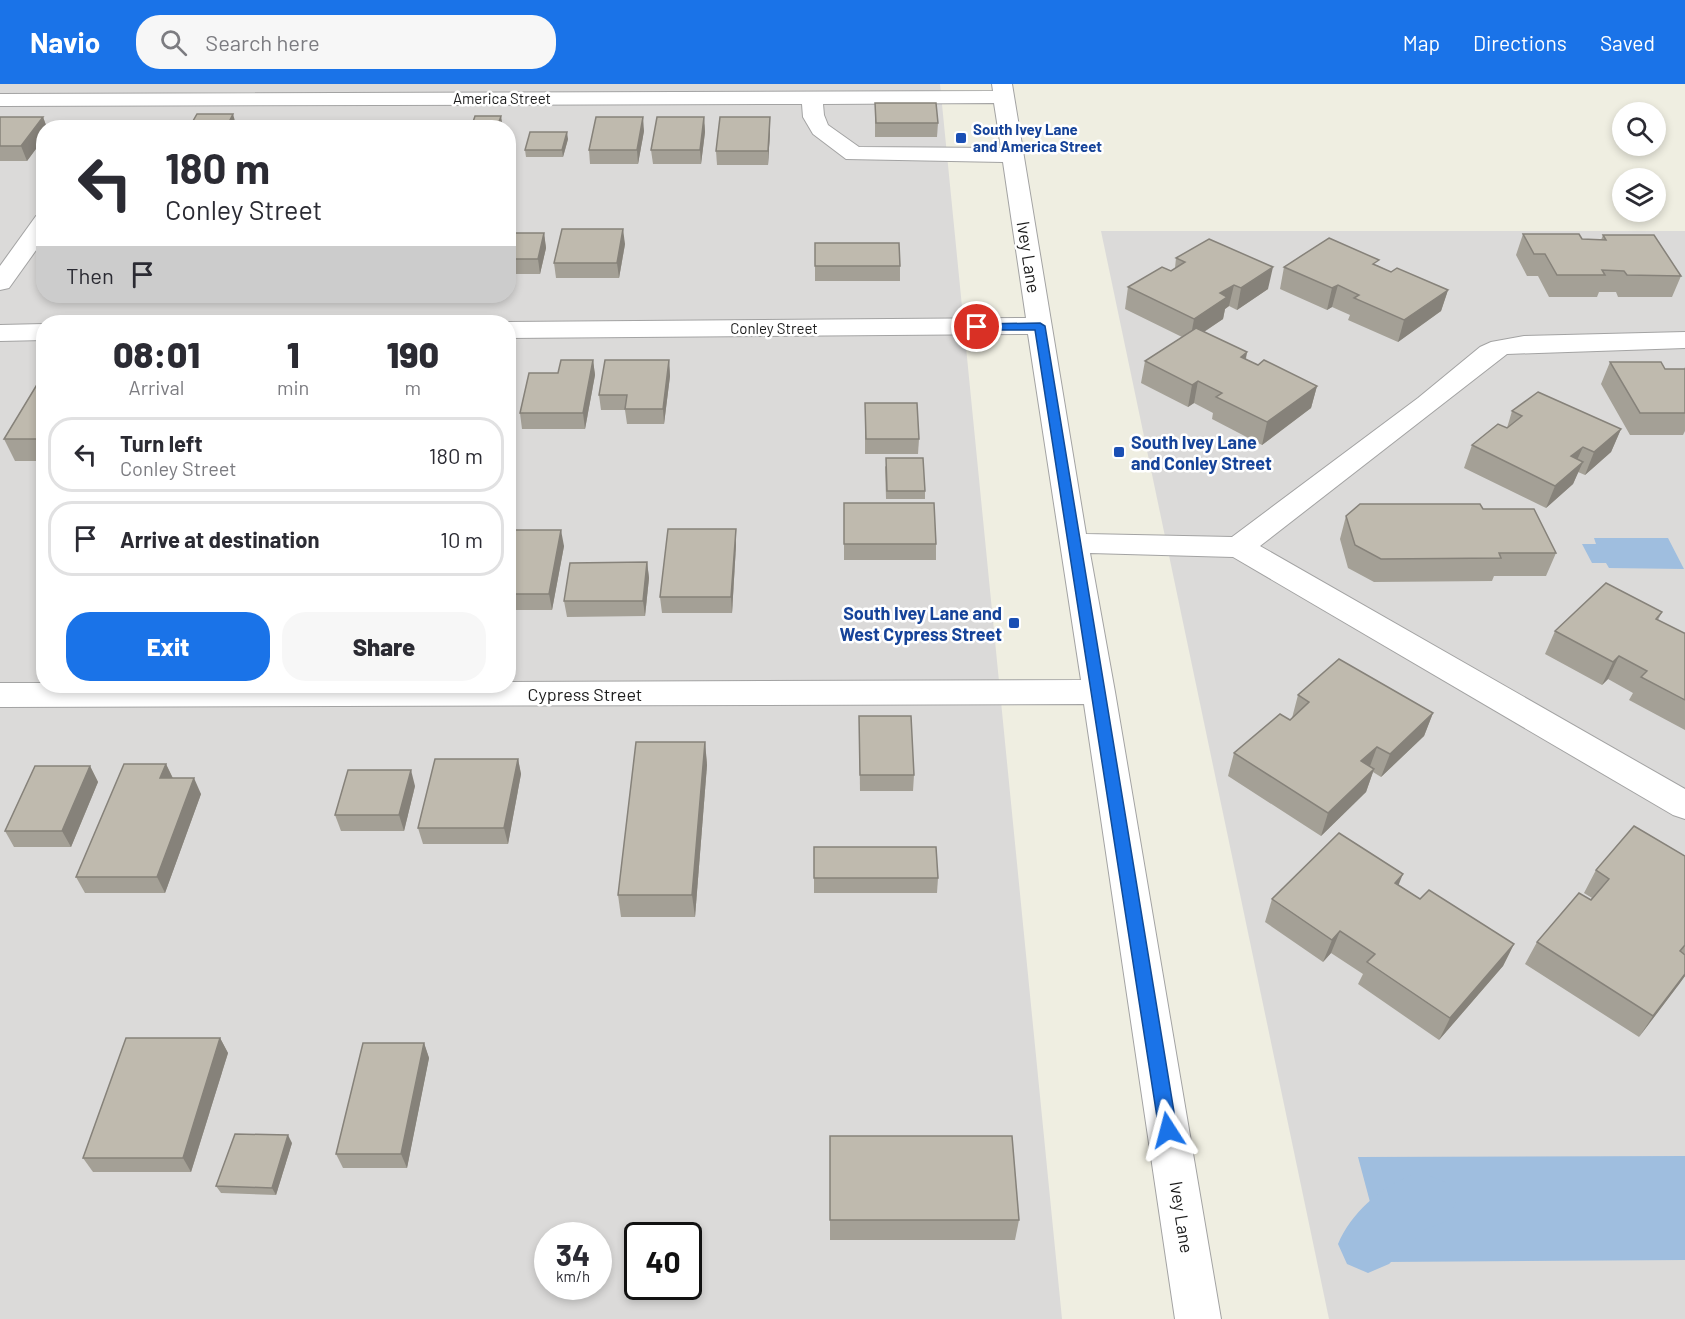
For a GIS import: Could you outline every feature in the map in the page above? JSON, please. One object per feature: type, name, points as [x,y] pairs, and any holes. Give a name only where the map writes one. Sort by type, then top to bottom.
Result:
[{"type":"street","name":"America Street","points":[[0,100],[134,92],[813,97],[1003,90]]},
{"type":"street","name":"Ivey Lane","points":[[1003,90],[1073,543],[1099,692],[1198,1319]]},
{"type":"street","points":[[116,118],[134,92]]},
{"type":"street","points":[[813,97],[814,118],[821,129],[831,140],[854,154],[1014,154]]},
{"type":"street","points":[[0,283],[36,232]]},
{"type":"street","name":"Conley Street","points":[[516,330],[1040,326]]},
{"type":"street","points":[[0,333],[36,332]]},
{"type":"street","points":[[1239,548],[1428,404],[1489,353],[1500,347],[1524,344],[1685,340]]},
{"type":"street","points":[[1073,543],[1239,548],[1685,806]]},
{"type":"street","name":"Cypress Street","points":[[0,695],[1099,692]]},
{"type":"shaded area","points":[[0,84],[940,84],[1062,1319],[0,1319]]},
{"type":"shaded area","points":[[1101,231],[1685,231],[1685,1319],[1329,1319]]},
{"type":"water","points":[[1594,538],[1668,538],[1684,569],[1609,568],[1606,563],[1592,563],[1582,544],[1596,544]]},
{"type":"water","points":[[1685,1156],[1685,1260],[1386,1262],[1358,1157]]},
{"type":"building","points":[[875,103],[936,103],[938,123],[876,123]]},
{"type":"building","points":[[197,114],[233,114],[230,120],[194,120]]},
{"type":"building","points":[[475,116],[501,116],[500,120],[474,120]]},
{"type":"building","points":[[0,117],[43,117],[41,120],[36,120],[36,126],[21,146],[0,146]]},
{"type":"building","points":[[596,117],[643,117],[637,150],[589,150]]},
{"type":"building","points":[[657,117],[704,117],[700,150],[651,150]]},
{"type":"building","points":[[720,117],[770,117],[768,151],[716,151]]},
{"type":"building","points":[[530,132],[567,132],[562,150],[525,150]]},
{"type":"building","points":[[562,229],[623,229],[617,263],[554,263]]},
{"type":"building","points":[[516,233],[544,233],[538,259],[516,259]]},
{"type":"building","points":[[1523,234],[1579,234],[1582,239],[1606,240],[1603,235],[1654,235],[1681,276],[1627,275],[1624,271],[1602,270],[1605,275],[1557,275],[1545,254],[1534,254]]},
{"type":"building","points":[[1329,238],[1379,260],[1373,264],[1391,272],[1397,268],[1448,290],[1404,320],[1354,298],[1359,295],[1338,285],[1332,288],[1284,267]]},
{"type":"building","points":[[1209,239],[1273,267],[1241,288],[1234,285],[1220,293],[1227,297],[1194,319],[1128,287],[1162,267],[1171,271],[1185,262],[1176,258]]},
{"type":"building","points":[[815,243],[899,243],[900,266],[815,266]]},
{"type":"building","points":[[1196,328],[1247,352],[1241,357],[1258,365],[1264,360],[1317,386],[1267,422],[1216,397],[1222,393],[1198,381],[1192,385],[1145,361]]},
{"type":"building","points":[[561,360],[593,360],[583,413],[520,413],[529,373],[558,373]]},
{"type":"building","points":[[605,360],[669,360],[663,409],[625,409],[627,395],[599,395]]},
{"type":"building","points":[[1610,362],[1661,362],[1665,369],[1685,369],[1685,413],[1640,413]]},
{"type":"building","points":[[36,386],[36,439],[4,439]]},
{"type":"building","points":[[1538,392],[1621,429],[1594,452],[1583,447],[1571,456],[1583,462],[1555,486],[1472,445],[1498,424],[1507,428],[1522,416],[1512,411]]},
{"type":"building","points":[[865,403],[917,403],[919,439],[866,439]]},
{"type":"building","points":[[886,458],[923,458],[925,491],[887,491]]},
{"type":"building","points":[[844,503],[934,503],[936,544],[844,544]]},
{"type":"building","points":[[1360,504],[1480,504],[1483,509],[1534,509],[1556,553],[1499,553],[1501,558],[1381,559],[1355,545],[1346,516]]},
{"type":"building","points":[[668,529],[736,529],[731,597],[660,597]]},
{"type":"building","points":[[516,530],[561,530],[549,594],[516,594]]},
{"type":"building","points":[[647,562],[643,601],[564,601],[570,563]]},
{"type":"building","points":[[1606,583],[1662,612],[1656,619],[1685,633],[1685,700],[1641,677],[1647,671],[1619,656],[1613,662],[1555,631]]},
{"type":"building","points":[[1339,659],[1433,713],[1390,754],[1377,747],[1361,761],[1374,769],[1328,813],[1234,753],[1280,714],[1290,720],[1309,702],[1298,695]]},
{"type":"building","points":[[859,716],[911,716],[914,775],[860,775]]},
{"type":"building","points":[[636,742],[705,742],[692,895],[618,895]]},
{"type":"building","points":[[435,759],[518,759],[504,828],[418,828]]},
{"type":"building","points":[[124,764],[166,764],[160,778],[194,778],[157,877],[76,877]]},
{"type":"building","points":[[35,766],[90,766],[62,831],[5,831]]},
{"type":"building","points":[[348,770],[411,770],[399,815],[335,815]]},
{"type":"building","points":[[1634,826],[1685,856],[1685,945],[1680,951],[1685,955],[1685,974],[1653,1016],[1537,942],[1579,893],[1591,900],[1609,879],[1596,870]]},
{"type":"building","points":[[1339,833],[1403,874],[1395,883],[1420,899],[1429,890],[1514,944],[1450,1018],[1367,962],[1375,954],[1340,931],[1332,940],[1272,899]]},
{"type":"building","points":[[814,847],[936,847],[938,878],[814,878]]},
{"type":"building","points":[[126,1038],[220,1038],[183,1158],[83,1158]]},
{"type":"building","points":[[363,1043],[424,1043],[401,1154],[336,1154]]},
{"type":"building","points":[[235,1134],[288,1135],[272,1188],[216,1186]]},
{"type":"building","points":[[830,1136],[1012,1136],[1019,1220],[830,1220]]},
{"type":"waterway","points":[[1368,1244],[1411,1203],[1427,1202]]},
{"type":"place","name":"South Ivey Lane and America Street","points":[[961,138]]},
{"type":"place","name":"South Ivey Lane and Conley Street","points":[[1119,452]]},
{"type":"place","name":"South Ivey Lane and West Cypress Street","points":[[1014,623]]},
{"type":"route","points":[[977,327],[1040,326],[1168,1130]]}]
